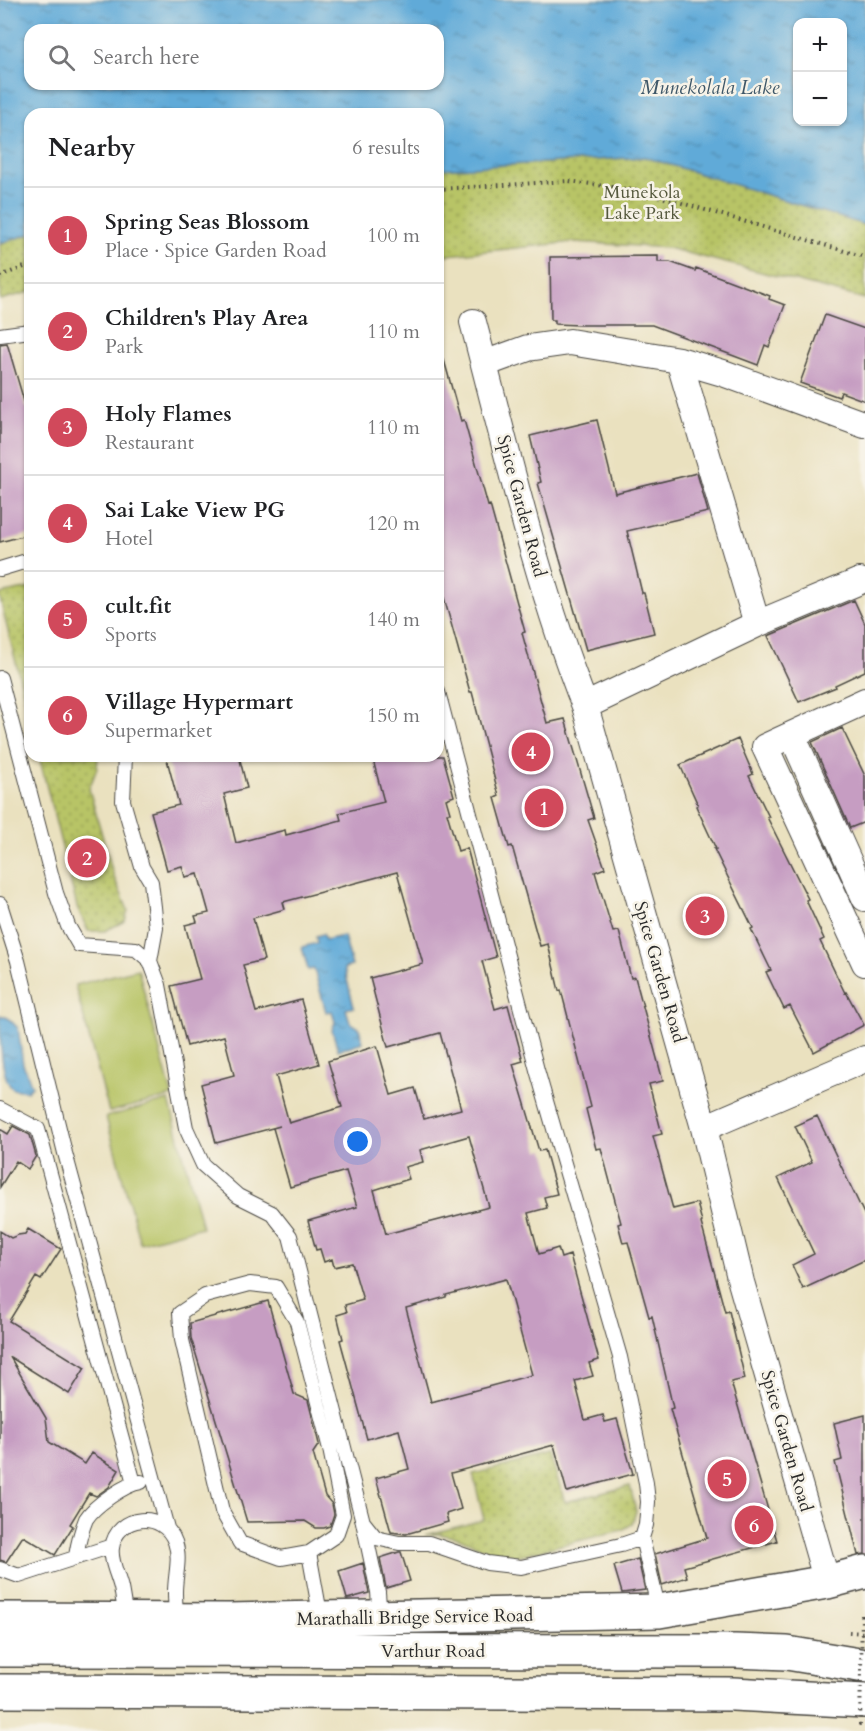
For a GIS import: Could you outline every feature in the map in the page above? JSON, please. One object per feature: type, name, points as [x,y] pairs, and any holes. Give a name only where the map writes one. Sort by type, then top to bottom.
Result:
[{"type":"main road","name":"Marathalli Bridge Service Road","points":[[0,1619],[321,1619],[659,1611],[827,1582],[865,1572]]},
{"type":"main road","name":"Marathalli Bridge Service Road","points":[[827,1582],[865,1583]]},
{"type":"main road","name":"Varthur Road","points":[[0,1650],[735,1651],[787,1653],[865,1666]]},
{"type":"main road","points":[[0,1691],[733,1694],[865,1701]]},
{"type":"main road","points":[[827,1699],[865,1713]]},
{"type":"street","name":"Spice Garden Road","points":[[473,322],[544,586],[562,647],[585,706],[704,1128],[741,1282],[827,1582]]},
{"type":"street","points":[[484,364],[528,348],[570,342],[679,360],[723,373],[865,426]]},
{"type":"street","points":[[679,360],[757,624]]},
{"type":"street","points":[[585,706],[757,624],[863,579]]},
{"type":"street","points":[[865,700],[765,747],[865,963]]},
{"type":"street","points":[[792,735],[865,898]]},
{"type":"street","points":[[704,1128],[865,1059]]},
{"type":"lane","points":[[0,335],[24,332]]},
{"type":"lane","points":[[0,568],[24,562]]},
{"type":"lane","points":[[0,678],[56,893],[68,926],[79,945],[136,949],[150,961],[159,985],[186,1128],[203,1165],[238,1196],[272,1213],[290,1236],[363,1522],[378,1592],[381,1618]]},
{"type":"lane","points":[[444,715],[537,1070],[620,1357],[646,1483],[647,1514],[642,1538],[659,1611]]},
{"type":"lane","points":[[125,762],[123,801],[142,867],[151,882],[156,928],[150,961]]},
{"type":"lane","points":[[0,904],[18,961],[64,1153],[154,1482],[167,1528],[173,1536],[177,1553],[176,1620]]},
{"type":"lane","points":[[0,1109],[38,1129],[134,1483]]},
{"type":"lane","points":[[250,1284],[276,1287],[297,1322],[330,1449],[343,1515],[336,1535],[309,1553],[281,1558],[240,1544],[222,1511],[182,1340],[180,1313],[205,1296],[250,1284]]},
{"type":"lane","points":[[76,1556],[88,1517],[110,1496],[134,1483],[154,1482]]},
{"type":"lane","points":[[127,1619],[111,1556],[115,1537],[129,1523],[139,1520],[149,1520],[167,1528]]},
{"type":"lane","points":[[363,1522],[376,1538],[399,1543],[429,1543],[487,1563],[521,1567],[621,1545],[642,1538]]},
{"type":"lane","points":[[0,1569],[19,1576],[112,1546]]},
{"type":"lane","points":[[309,1553],[321,1619]]},
{"type":"path","points":[[444,189],[569,181],[641,191],[865,257]]},
{"type":"path","points":[[0,276],[24,267]]},
{"type":"path","points":[[862,1615],[860,1724],[865,1723]]},
{"type":"green space","name":"Munekola Lake Park","points":[[645,157],[865,225],[865,299],[668,248],[575,242],[444,255],[444,169]]},
{"type":"green space","points":[[24,236],[24,294],[0,300],[0,243]]},
{"type":"green space","points":[[24,589],[24,695],[0,599],[0,594]]},
{"type":"green space","points":[[41,762],[98,762],[89,789],[114,877],[128,910],[125,921],[105,931],[88,931],[77,907]]},
{"type":"green space","points":[[138,969],[172,1096],[109,1112],[75,985]]},
{"type":"green space","points":[[169,1100],[202,1227],[140,1243],[106,1117]]},
{"type":"green space","points":[[550,1455],[565,1502],[630,1486],[636,1511],[632,1524],[622,1530],[517,1556],[493,1553],[459,1538],[438,1534],[425,1535],[484,1520],[473,1474]]},
{"type":"water","name":"Munekolala Lake","points":[[0,0],[865,0],[865,225],[645,157],[444,169],[444,108],[24,108],[24,236],[0,243]]},
{"type":"water","points":[[323,934],[325,940],[344,936],[352,966],[344,968],[354,1007],[346,1009],[350,1022],[359,1028],[363,1042],[338,1050],[332,1030],[335,1022],[332,1011],[326,1012],[314,969],[308,970],[302,947],[317,943],[316,936]]},
{"type":"water","points":[[0,1015],[8,1018],[18,1028],[23,1064],[32,1086],[27,1091],[13,1089],[5,1076]]},
{"type":"building","points":[[658,256],[658,262],[670,262],[695,271],[696,268],[770,296],[769,299],[785,305],[769,347],[765,345],[758,365],[652,325],[555,324],[555,320],[551,320],[550,257]]},
{"type":"building","points":[[825,315],[865,329],[865,401],[841,392],[839,397],[800,383]]},
{"type":"building","points":[[7,343],[24,401],[24,536],[0,542],[0,344]]},
{"type":"building","points":[[444,360],[461,421],[464,420],[488,506],[490,505],[547,723],[565,719],[594,818],[588,820],[605,868],[595,872],[613,932],[619,931],[631,978],[635,977],[663,1081],[649,1084],[662,1134],[653,1136],[673,1209],[697,1203],[725,1312],[729,1311],[745,1379],[731,1382],[777,1541],[684,1567],[687,1577],[662,1585],[655,1554],[707,1538],[670,1409],[673,1408],[652,1316],[649,1317],[628,1242],[623,1243],[618,1224],[621,1223],[601,1148],[596,1149],[586,1109],[591,1107],[561,990],[559,991],[548,944],[540,946],[512,846],[509,847],[495,798],[499,796],[472,692],[470,692],[444,598]]},
{"type":"building","points":[[597,420],[615,493],[697,473],[708,512],[627,531],[654,633],[586,650],[538,483],[541,482],[530,436]]},
{"type":"building","points":[[854,600],[865,624],[865,671],[835,685],[836,687],[799,702],[768,636]]},
{"type":"building","points":[[842,728],[865,776],[865,822],[850,828],[812,742]]},
{"type":"building","points":[[738,739],[753,774],[749,776],[808,899],[806,900],[824,939],[820,941],[845,993],[864,1025],[814,1052],[790,1006],[784,1009],[766,972],[771,970],[714,849],[716,849],[680,765]]},
{"type":"building","points":[[444,760],[454,796],[446,799],[450,813],[447,813],[458,851],[467,848],[496,957],[482,961],[495,1009],[508,1005],[523,1061],[513,1064],[539,1151],[545,1150],[557,1194],[544,1197],[547,1208],[528,1213],[539,1254],[558,1248],[561,1258],[570,1255],[599,1360],[589,1363],[593,1376],[575,1381],[585,1420],[603,1415],[605,1422],[617,1419],[633,1474],[567,1492],[554,1445],[451,1473],[461,1509],[446,1514],[448,1522],[406,1534],[391,1532],[376,1478],[409,1469],[399,1430],[367,1439],[340,1340],[343,1339],[337,1315],[347,1312],[345,1305],[363,1300],[352,1263],[334,1267],[332,1259],[324,1262],[320,1249],[316,1250],[308,1221],[357,1207],[346,1171],[290,1187],[273,1128],[280,1126],[216,1143],[201,1084],[234,1075],[224,1036],[187,1046],[171,986],[200,979],[185,925],[197,922],[195,916],[209,913],[198,874],[185,877],[182,866],[167,870],[151,812],[179,805],[168,762],[240,762],[247,788],[224,794],[236,843],[285,830],[286,835],[341,820],[339,813],[384,802],[374,762],[444,762]],"holes":[[[397,872],[423,964],[370,978],[388,1047],[440,1033],[461,1109],[424,1119],[415,1088],[391,1095],[377,1046],[328,1061],[342,1107],[289,1123],[276,1076],[319,1064],[301,1000],[256,1012],[243,965],[264,960],[253,918],[285,909],[283,902]],[[469,1136],[489,1207],[386,1234],[374,1190],[409,1179],[405,1167],[423,1162],[420,1150]],[[506,1279],[532,1375],[431,1402],[406,1308]]]},
{"type":"building","points":[[817,1116],[865,1216],[865,1260],[803,1289],[792,1265],[814,1254],[778,1178],[812,1162],[795,1126]]},
{"type":"building","points":[[13,1126],[30,1135],[36,1156],[28,1169],[16,1161],[0,1187],[0,1129],[8,1134]]},
{"type":"building","points":[[28,1229],[61,1249],[41,1280],[36,1277],[9,1321],[85,1368],[69,1394],[10,1357],[46,1418],[49,1442],[85,1464],[92,1453],[119,1470],[109,1487],[96,1496],[89,1493],[70,1524],[73,1526],[55,1555],[23,1536],[6,1562],[0,1560],[0,1231],[11,1238],[25,1234]]},
{"type":"building","points":[[268,1301],[294,1394],[308,1400],[319,1444],[313,1453],[325,1496],[332,1504],[334,1514],[330,1526],[324,1528],[316,1528],[305,1521],[247,1522],[191,1338],[190,1323]]},
{"type":"building","points":[[865,1415],[865,1554],[858,1555],[835,1462],[842,1460],[834,1423]]},
{"type":"building","points":[[401,1552],[410,1581],[386,1588],[380,1558]]},
{"type":"building","points":[[638,1559],[645,1590],[622,1593],[614,1566]]},
{"type":"building","points":[[363,1563],[369,1593],[347,1599],[339,1571]]},
{"type":"place","name":"Sai Lake View PG","points":[[531,752]]},
{"type":"place","name":"Spring Seas Blossom","points":[[544,808]]},
{"type":"place","name":"Children's Play Area","points":[[87,858]]},
{"type":"place","name":"Holy Flames","points":[[705,916]]},
{"type":"place","name":"cult.fit","points":[[727,1479]]},
{"type":"place","name":"Village Hypermart","points":[[754,1525]]}]
